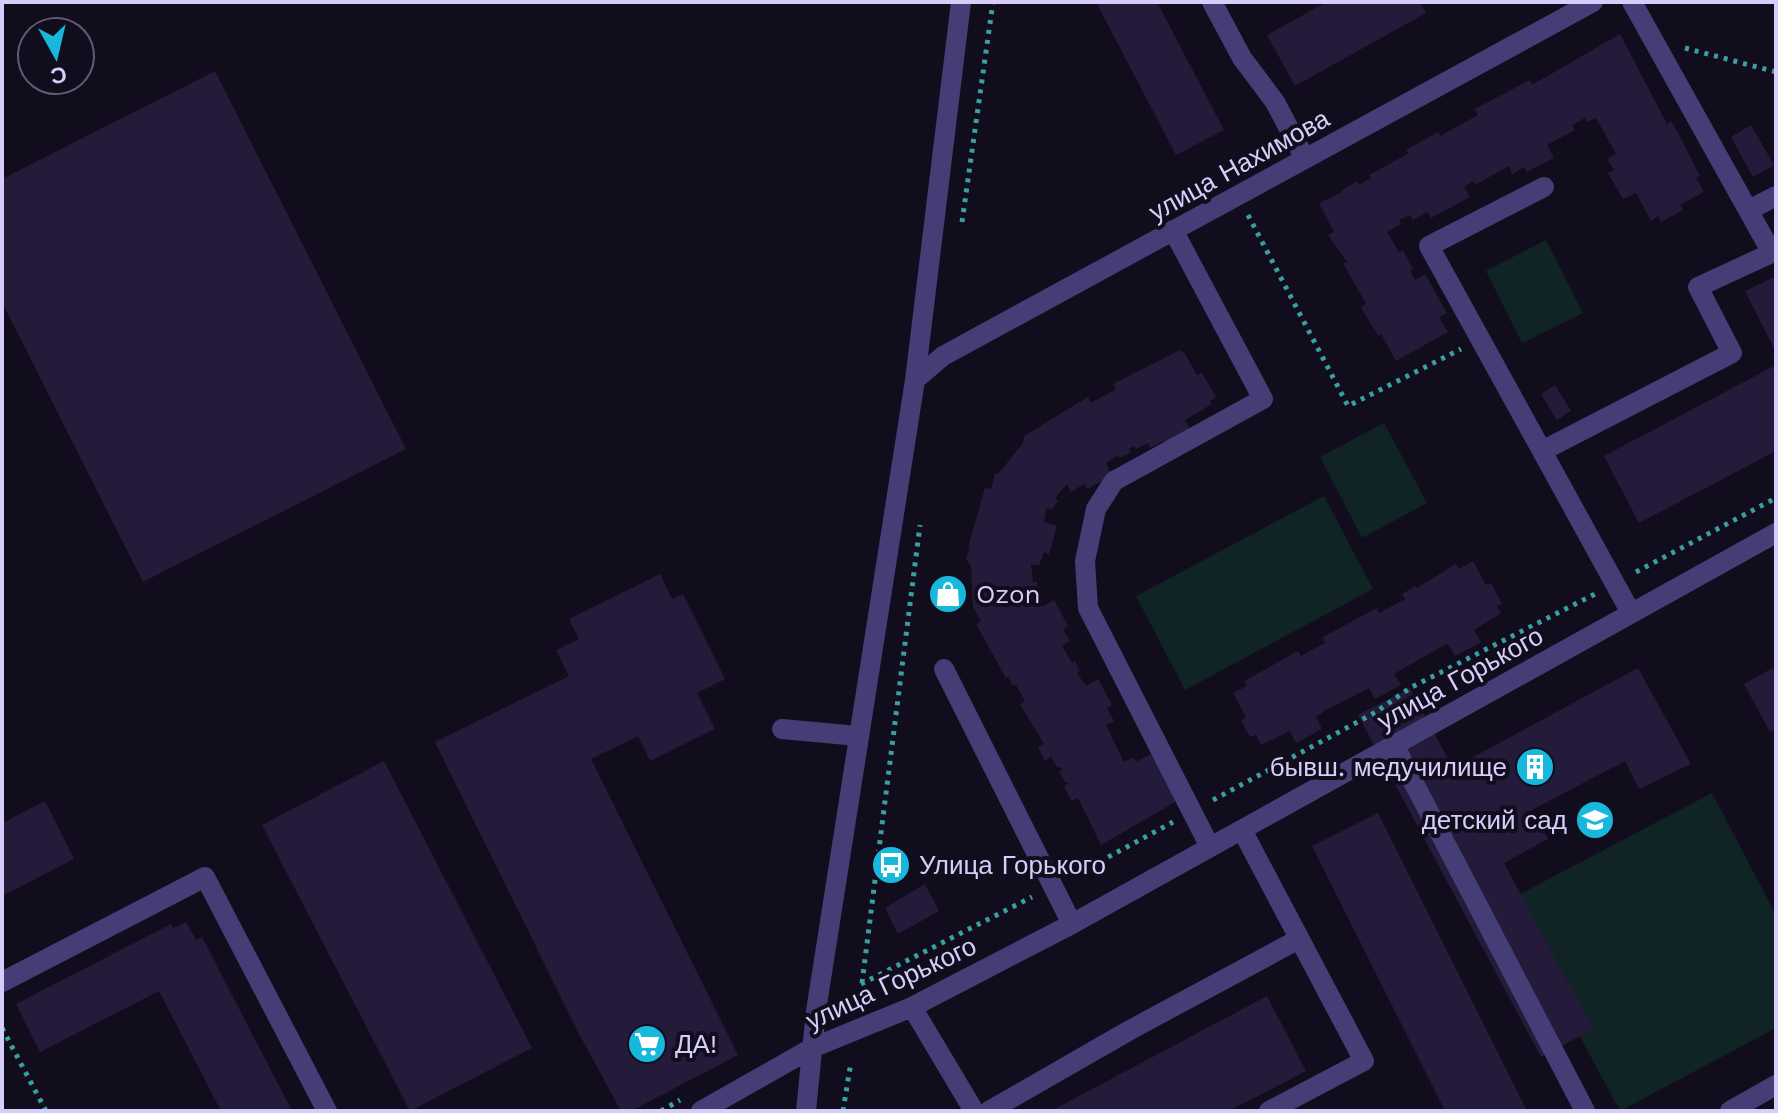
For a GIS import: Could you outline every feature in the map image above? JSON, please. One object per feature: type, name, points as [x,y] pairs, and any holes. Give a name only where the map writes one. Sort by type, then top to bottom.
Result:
[{"type":"street","points":[[806,1111],[812,1048],[858,736],[915,380],[961,2]]},
{"type":"street","points":[[1212,2],[1242,58],[1275,102],[1305,159]]},
{"type":"street","name":"улица Нахимова","points":[[915,380],[943,356],[1593,2]]},
{"type":"street","points":[[1542,451],[1732,353],[1698,287],[1774,252],[1632,2]]},
{"type":"street","points":[[1544,187],[1429,246],[1631,613]]},
{"type":"street","points":[[1749,210],[1776,196]]},
{"type":"street","points":[[1173,230],[1263,399],[1114,481],[1096,509],[1085,561],[1088,608],[1210,847]]},
{"type":"street","name":"улица Горького","points":[[701,1111],[812,1048],[912,1007],[1072,924],[1776,533]]},
{"type":"street","points":[[944,669],[1072,924]]},
{"type":"street","points":[[782,729],[858,736]]},
{"type":"street","points":[[1394,745],[1585,1111]]},
{"type":"street","points":[[1242,830],[1364,1061],[1269,1111]]},
{"type":"street","points":[[2,982],[205,877],[327,1111]]},
{"type":"street","points":[[989,1111],[1130,1030],[1299,939]]},
{"type":"street","points":[[912,1007],[974,1111]]},
{"type":"street","points":[[1730,1111],[1776,1085]]},
{"type":"path","points":[[960,233],[993,2]]},
{"type":"path","points":[[1653,40],[1776,72]]},
{"type":"path","points":[[1238,196],[1348,406],[1479,339]]},
{"type":"path","points":[[922,510],[861,984],[1053,887],[1376,712],[1410,688],[1776,498]]},
{"type":"path","points":[[2,1028],[46,1111]]},
{"type":"path","points":[[843,1111],[851,1062]]},
{"type":"green space","points":[[1546,240],[1583,313],[1522,343],[1486,271]]},
{"type":"green space","points":[[1384,423],[1427,503],[1362,538],[1320,457]]},
{"type":"green space","points":[[1324,496],[1373,589],[1185,690],[1136,596]]},
{"type":"green space","points":[[1712,793],[1776,915],[1776,1028],[1620,1111],[1507,901]]},
{"type":"building","points":[[1096,2],[1157,2],[1224,130],[1176,155]]},
{"type":"building","points":[[1327,2],[1420,2],[1426,13],[1295,86],[1267,35]]},
{"type":"building","points":[[1620,34],[1667,124],[1671,121],[1679,135],[1700,176],[1696,178],[1704,192],[1680,205],[1683,210],[1661,222],[1658,216],[1651,221],[1636,193],[1623,199],[1608,173],[1614,170],[1607,159],[1616,154],[1596,118],[1587,122],[1585,118],[1572,125],[1575,130],[1547,145],[1554,158],[1527,172],[1524,167],[1512,174],[1509,166],[1475,185],[1473,181],[1464,187],[1470,197],[1431,218],[1427,212],[1413,220],[1410,215],[1399,220],[1401,224],[1387,232],[1399,252],[1403,250],[1415,280],[1425,274],[1447,313],[1439,317],[1448,332],[1396,361],[1361,307],[1366,304],[1343,263],[1347,262],[1328,235],[1334,232],[1319,203],[1357,181],[1359,185],[1371,178],[1369,175],[1409,153],[1406,150],[1438,132],[1440,136],[1478,115],[1475,109],[1530,80],[1532,85]]},
{"type":"building","points":[[215,71],[406,449],[143,582],[2,302],[2,179]]},
{"type":"building","points":[[1751,125],[1774,165],[1753,177],[1731,137]]},
{"type":"building","points":[[1776,276],[1776,352],[1745,291]]},
{"type":"building","points":[[1180,350],[1197,375],[1202,373],[1216,397],[1210,401],[1212,404],[1185,420],[1191,432],[1166,446],[1163,441],[1150,448],[1148,443],[1136,449],[1134,446],[1129,449],[1131,452],[1119,458],[1118,455],[1106,463],[1112,476],[1087,489],[1084,484],[1071,492],[1067,484],[1055,498],[1058,501],[1051,510],[1046,510],[1044,522],[1057,526],[1049,554],[1044,552],[1039,566],[1031,564],[1033,582],[1037,582],[1037,595],[1042,607],[1054,600],[1068,626],[1063,629],[1070,641],[1062,646],[1072,663],[1075,661],[1080,672],[1077,673],[1086,686],[1098,679],[1112,705],[1107,708],[1114,721],[1106,725],[1124,762],[1134,757],[1136,762],[1158,754],[1177,801],[1101,845],[1078,798],[1071,801],[1064,786],[1070,783],[1066,783],[1059,772],[1061,767],[1058,768],[1051,757],[1045,761],[1038,747],[1044,744],[1020,704],[1025,701],[1016,685],[1013,686],[1006,678],[976,624],[981,621],[973,607],[971,566],[966,559],[985,488],[991,489],[995,473],[998,474],[1023,443],[1024,436],[1088,397],[1091,403],[1116,389],[1113,384]]},
{"type":"building","points":[[1776,365],[1776,451],[1639,523],[1604,456]]},
{"type":"building","points":[[1555,385],[1571,411],[1557,420],[1541,394]]},
{"type":"building","points":[[1473,561],[1486,585],[1491,583],[1502,604],[1497,606],[1501,613],[1474,630],[1481,642],[1455,656],[1448,644],[1439,648],[1394,674],[1401,685],[1375,699],[1369,688],[1326,710],[1316,717],[1322,729],[1296,743],[1290,731],[1261,745],[1256,735],[1250,737],[1241,720],[1246,717],[1233,693],[1247,686],[1244,681],[1298,651],[1301,656],[1325,643],[1323,637],[1377,608],[1379,613],[1405,599],[1402,594],[1456,564],[1459,569]]},
{"type":"building","points":[[660,574],[672,599],[683,594],[725,679],[697,693],[715,729],[650,761],[638,736],[591,759],[738,1055],[631,1111],[621,1111],[577,1030],[435,742],[569,676],[556,650],[579,639],[569,619]]},
{"type":"building","points":[[1776,666],[1776,729],[1770,732],[1744,684]]},
{"type":"building","points":[[1638,668],[1691,764],[1639,789],[1625,761],[1532,810],[1548,839],[1504,863],[1593,1029],[1541,1057],[1358,715],[1410,688],[1453,768]]},
{"type":"building","points":[[384,761],[532,1048],[410,1111],[262,825]]},
{"type":"building","points":[[45,801],[74,859],[2,896],[2,823]]},
{"type":"building","points":[[1378,813],[1527,1111],[1445,1111],[1312,846]]},
{"type":"building","points":[[925,884],[939,911],[898,934],[885,908]]},
{"type":"building","points":[[186,922],[196,940],[202,937],[292,1111],[221,1111],[159,991],[40,1052],[16,1004],[171,924],[173,928]]},
{"type":"building","points":[[1267,996],[1306,1071],[1229,1111],[1051,1111]]},
{"type":"place","name":"Ozon","points":[[948,594]]},
{"type":"place","name":"бывш. медучилище","points":[[1535,767]]},
{"type":"place","name":"детский сад","points":[[1595,820]]},
{"type":"place","name":"Улица Горького","points":[[891,865]]},
{"type":"place","name":"ДА!","points":[[647,1044]]}]
